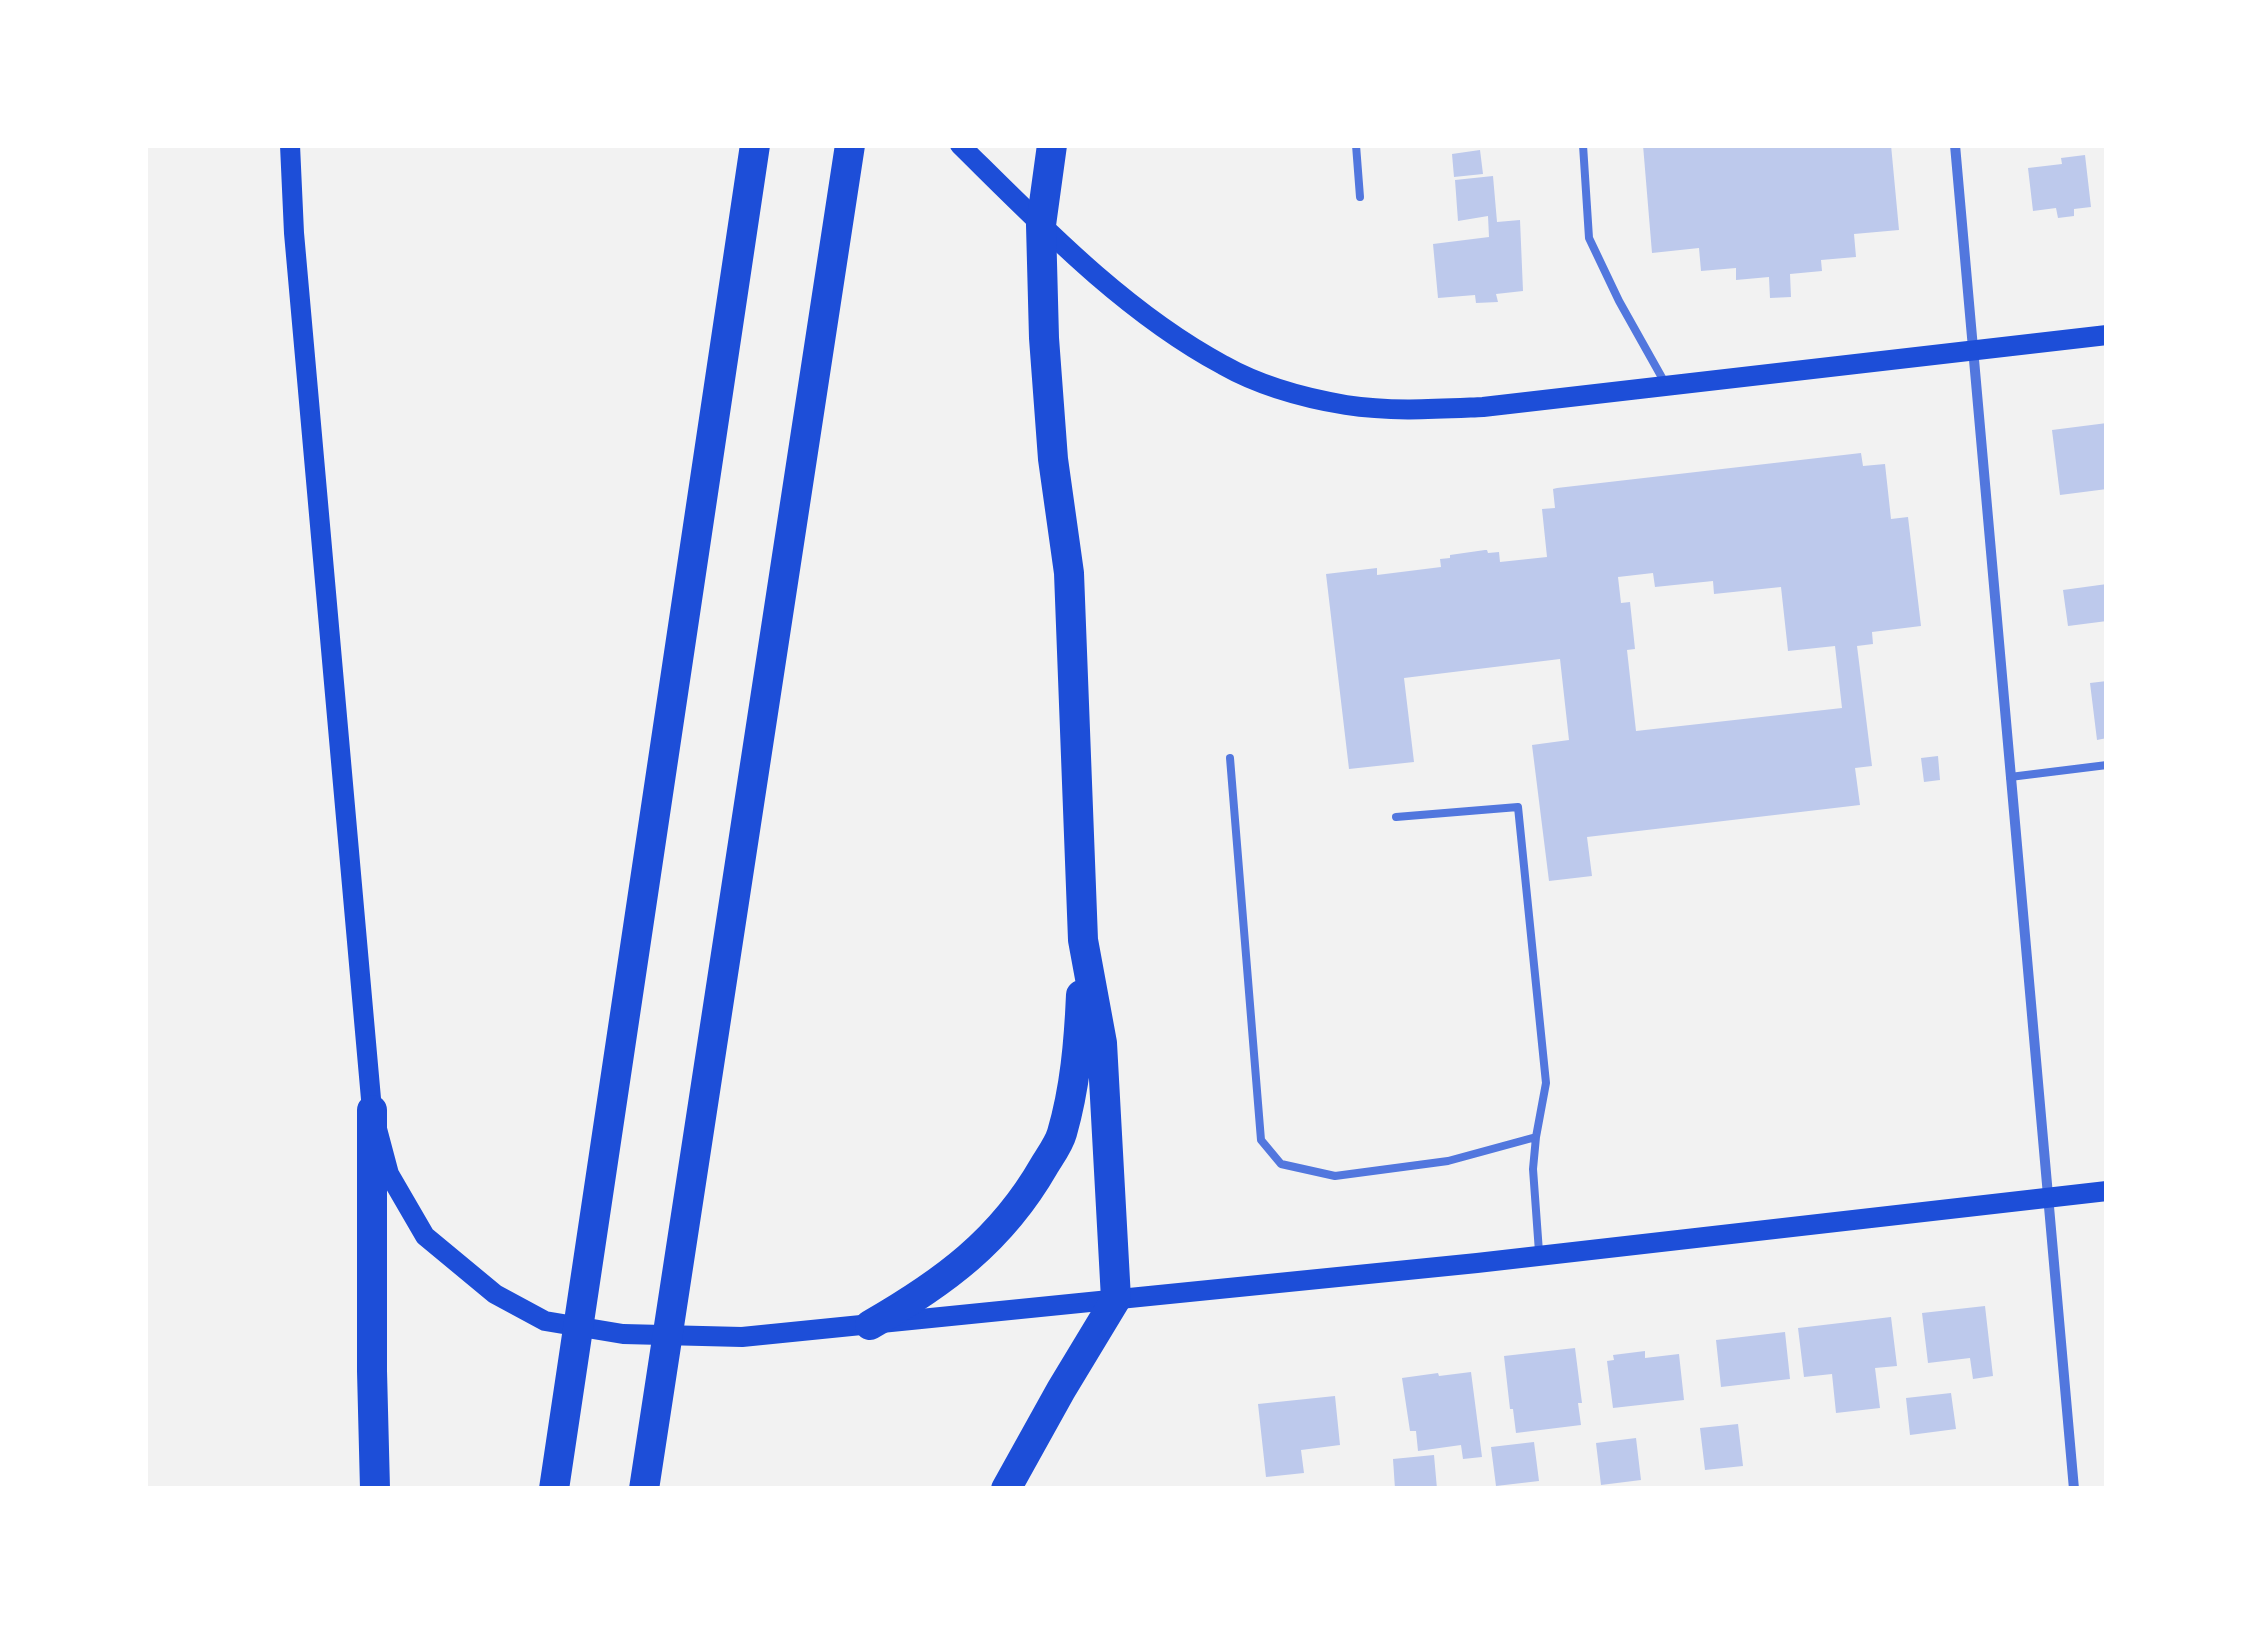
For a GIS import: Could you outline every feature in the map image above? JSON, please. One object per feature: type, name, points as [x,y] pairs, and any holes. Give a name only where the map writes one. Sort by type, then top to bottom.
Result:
[{"type":"highway","points":[[554,1489],[756,145]]},
{"type":"highway","points":[[644,1489],[850,145]]},
{"type":"highway","points":[[870,1325],[964,1264],[1026,1198],[1062,1136],[1079,1054],[1082,940],[1069,573],[1053,459],[1044,338],[1042,225],[1052,145]]},
{"type":"highway","points":[[1006,1489],[1116,1299],[1102,1042],[1082,940]]},
{"type":"highway","points":[[372,1110],[375,1489]]},
{"type":"main road","points":[[290,145],[294,234],[372,1110],[389,1174],[425,1236],[495,1294],[545,1321],[622,1334],[742,1337],[1539,1256],[2107,1191]]},
{"type":"main road","points":[[960,145],[1121,295],[1185,343],[1266,385],[1350,406],[1405,410],[1483,407],[2107,336]]},
{"type":"street","points":[[1955,145],[2074,1489]]},
{"type":"lane","points":[[1356,145],[1360,197]]},
{"type":"lane","points":[[1582,145],[1590,238],[1619,302],[1668,387]]},
{"type":"lane","points":[[1230,758],[1261,1140],[1280,1164],[1336,1176],[1448,1161],[1536,1137]]},
{"type":"lane","points":[[2010,776],[2107,765]]},
{"type":"lane","points":[[1396,817],[1518,807],[1546,1083],[1533,1169],[1539,1256]]},
{"type":"building","points":[[1643,145],[1891,145],[1899,230],[1854,234],[1856,257],[1821,260],[1822,271],[1790,274],[1791,297],[1770,298],[1769,277],[1736,280],[1736,268],[1701,271],[1699,248],[1652,253]]},
{"type":"building","points":[[1480,150],[1483,174],[1454,177],[1452,154]]},
{"type":"building","points":[[2085,155],[2091,207],[2074,209],[2074,216],[2058,218],[2056,208],[2033,211],[2028,168],[2062,164],[2061,158]]},
{"type":"building","points":[[1493,176],[1497,222],[1520,220],[1523,291],[1496,294],[1498,302],[1476,303],[1475,295],[1438,298],[1433,244],[1489,237],[1488,216],[1458,221],[1455,180]]},
{"type":"building","points":[[2107,423],[2107,489],[2060,495],[2052,430]]},
{"type":"building","points":[[1861,453],[1863,466],[1885,464],[1891,519],[1908,517],[1921,626],[1872,632],[1873,644],[1857,646],[1872,766],[1855,768],[1860,805],[1587,837],[1592,876],[1549,881],[1532,745],[1569,740],[1560,659],[1404,678],[1414,762],[1349,769],[1326,574],[1377,568],[1377,575],[1441,567],[1440,559],[1450,555],[1485,550],[1499,552],[1500,562],[1547,557],[1542,509],[1555,508],[1553,489]],"holes":[[[1653,573],[1655,587],[1713,581],[1714,594],[1781,587],[1788,651],[1835,646],[1842,708],[1636,731],[1627,650],[1635,649],[1630,602],[1621,603],[1618,577]]]},
{"type":"building","points":[[2107,584],[2107,621],[2068,626],[2063,590]]},
{"type":"building","points":[[2107,681],[2107,738],[2097,740],[2090,683]]},
{"type":"building","points":[[1938,756],[1940,780],[1924,782],[1921,758]]},
{"type":"building","points":[[1985,1306],[1993,1376],[1973,1379],[1970,1358],[1928,1363],[1922,1313]]},
{"type":"building","points":[[1891,1317],[1897,1366],[1875,1368],[1880,1408],[1836,1413],[1832,1374],[1804,1377],[1798,1328]]},
{"type":"building","points":[[1785,1332],[1790,1379],[1721,1387],[1716,1340]]},
{"type":"building","points":[[1575,1348],[1581,1425],[1516,1433],[1504,1356]]},
{"type":"building","points":[[1645,1351],[1645,1358],[1679,1354],[1684,1400],[1613,1408],[1607,1361],[1614,1360],[1613,1355]]},
{"type":"building","points":[[1471,1372],[1482,1457],[1463,1459],[1461,1445],[1418,1451],[1416,1431],[1410,1431],[1402,1378]]},
{"type":"building","points":[[1951,1393],[1956,1429],[1910,1435],[1906,1398]]},
{"type":"building","points":[[1335,1396],[1340,1445],[1301,1450],[1304,1473],[1266,1477],[1258,1404]]},
{"type":"building","points":[[1738,1424],[1743,1466],[1705,1470],[1700,1428]]},
{"type":"building","points":[[1636,1438],[1641,1480],[1601,1485],[1596,1443]]},
{"type":"building","points":[[1534,1442],[1539,1481],[1496,1486],[1491,1447]]},
{"type":"building","points":[[1434,1455],[1437,1489],[1395,1489],[1393,1459]]}]
